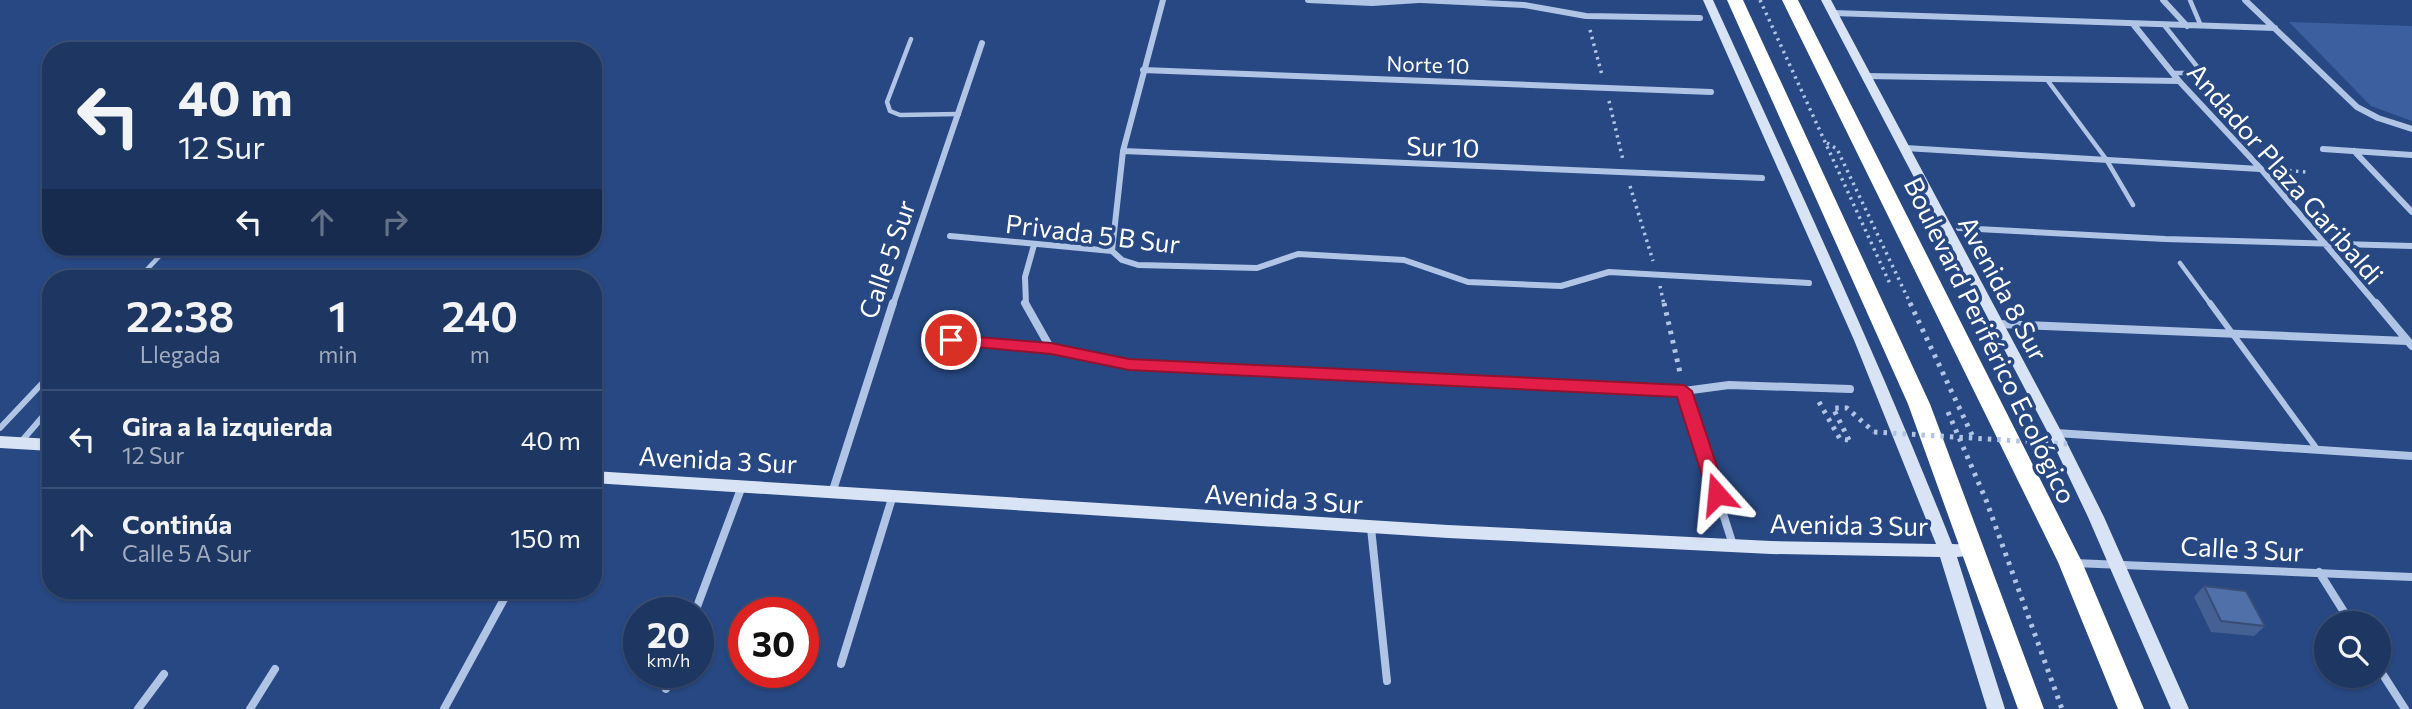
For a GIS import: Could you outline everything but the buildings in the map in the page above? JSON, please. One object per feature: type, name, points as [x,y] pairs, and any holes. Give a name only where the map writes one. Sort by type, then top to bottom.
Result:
[{"type":"highway","points":[[1735,0],[1919,404],[2031,709]]},
{"type":"highway","name":"Boulevard Periférico Ecológico","points":[[1790,0],[2070,562],[2132,709]]},
{"type":"street","points":[[1112,251],[1123,151],[1163,0]]},
{"type":"street","points":[[1308,0],[1372,3],[1420,0],[1524,5],[1586,16],[1700,18]]},
{"type":"street","points":[[1708,0],[1881,386],[1947,551],[1996,709]]},
{"type":"street","name":"Avenida 8 Sur","points":[[1826,0],[2055,433],[2180,709]]},
{"type":"street","points":[[2163,0],[2187,26]]},
{"type":"street","points":[[2245,0],[2357,107],[2378,118],[2412,129]]},
{"type":"street","points":[[1833,13],[2274,28]]},
{"type":"street","name":"Andador Plaza Garibaldi","points":[[2133,24],[2179,82],[2260,169],[2409,344]]},
{"type":"street","name":"Calle 5 Sur","points":[[833,489],[982,43]]},
{"type":"street","name":"Norte 10","points":[[1143,70],[1711,92]]},
{"type":"street","points":[[1865,76],[2179,82]]},
{"type":"street","points":[[1905,148],[2260,169]]},
{"type":"street","points":[[2323,149],[2412,155]]},
{"type":"street","name":"Sur 10","points":[[1123,151],[1762,178]]},
{"type":"street","points":[[2354,151],[2412,212]]},
{"type":"street","points":[[1959,228],[2165,239],[2412,246]]},
{"type":"street","name":"Privada 5 B Sur","points":[[950,236],[1112,251],[1122,260],[1138,265],[1257,268],[1298,254],[1404,260],[1468,282],[1561,286],[1577,284],[1609,272],[1809,283]]},
{"type":"street","points":[[1034,245],[1022,281],[1022,299],[1029,316],[1051,349]]},
{"type":"street","points":[[1998,324],[2230,332],[2409,344]]},
{"type":"street","points":[[926,338],[1051,349],[1129,364],[1684,391],[1729,385],[1850,389]]},
{"type":"street","points":[[1684,391],[1733,545]]},
{"type":"street","points":[[2055,433],[2412,456]]},
{"type":"street","points":[[0,442],[42,444]]},
{"type":"street","name":"Avenida 3 Sur","points":[[602,477],[833,489],[1371,528],[1733,545],[1972,550]]},
{"type":"street","points":[[701,597],[743,485]]},
{"type":"street","points":[[841,664],[893,494]]},
{"type":"street","points":[[1371,528],[1387,681]]},
{"type":"street","name":"Calle 3 Sur","points":[[2070,562],[2412,577]]},
{"type":"street","points":[[2319,572],[2343,611]]},
{"type":"street","points":[[444,709],[504,599]]},
{"type":"street","points":[[250,709],[275,669]]},
{"type":"street","points":[[138,709],[164,674]]},
{"type":"street","points":[[2391,688],[2404,709]]},
{"type":"lane","points":[[2190,0],[2201,26]]},
{"type":"lane","points":[[2164,25],[2199,69],[2195,73],[2172,73]]},
{"type":"lane","points":[[911,39],[887,102],[890,111],[900,115],[960,114]]},
{"type":"lane","points":[[2048,81],[2106,159],[2133,205]]},
{"type":"lane","points":[[146,270],[160,256]]},
{"type":"lane","points":[[2180,262],[2318,450]]},
{"type":"lane","points":[[0,428],[42,384]]},
{"type":"lane","points":[[20,443],[42,417]]},
{"type":"path","points":[[1586,16],[1626,173],[1658,275],[1684,391]]},
{"type":"path","points":[[1826,143],[1837,149],[1973,437]]},
{"type":"path","points":[[1811,388],[1840,439],[1849,440],[1833,408],[1847,408],[1874,432],[2069,444]]},
{"type":"shaded area","points":[[2289,22],[2412,26],[2412,121],[2371,106]]},
{"type":"route","points":[[951,340],[1051,349],[1129,364],[1684,391],[1717,494]]}]
